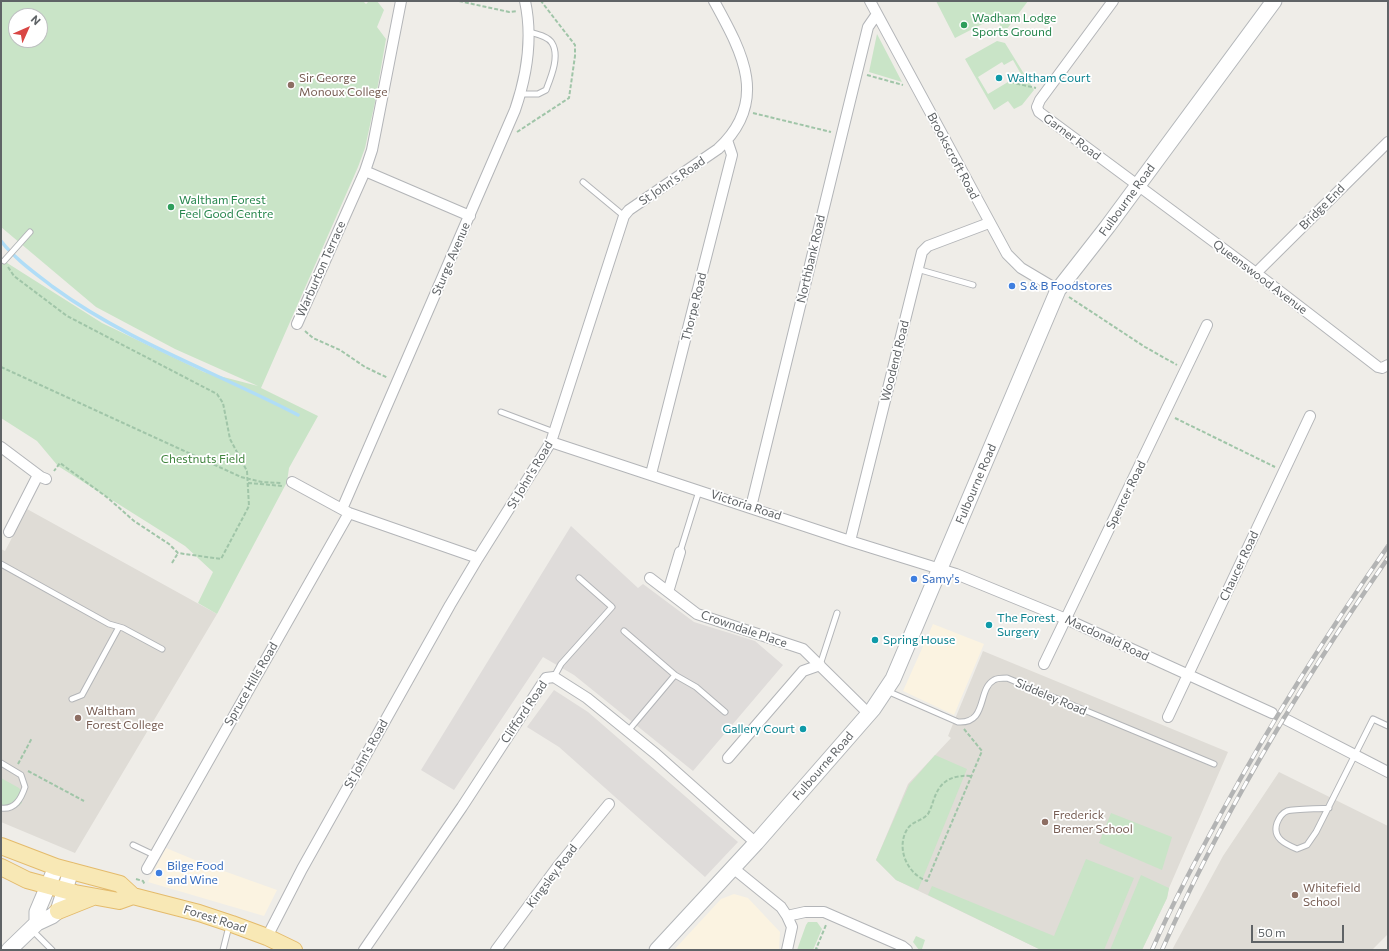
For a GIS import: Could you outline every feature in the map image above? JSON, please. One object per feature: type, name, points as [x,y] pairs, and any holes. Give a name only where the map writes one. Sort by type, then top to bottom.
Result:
[{"type":"main road","name":"Fulbourne Road","points":[[657,950],[756,843],[869,714],[887,691],[1058,290],[1138,186],[1274,1]]},
{"type":"main road","name":"Forest Road","points":[[1,846],[64,869],[120,884],[133,896],[229,923],[267,937],[294,950]]},
{"type":"main road","name":"Forest Road","points":[[1,867],[19,876],[49,886],[93,897],[119,901],[133,896]]},
{"type":"main road","points":[[34,926],[37,912],[49,886],[64,869]]},
{"type":"main road","points":[[58,911],[66,891],[64,869]]},
{"type":"main road","points":[[9,950],[34,926],[58,911],[93,897]]},
{"type":"street","name":"Warburton Terrace","points":[[297,324],[365,172],[372,150],[401,1]]},
{"type":"street","name":"St John's Road","points":[[267,937],[302,869],[478,558],[551,442],[624,216],[630,210],[704,160],[727,140],[744,111],[746,70],[740,50],[714,1]]},
{"type":"street","name":"Brookscroft Road","points":[[870,1],[989,223],[1013,262],[1058,290]]},
{"type":"street","name":"Garner Road","points":[[1113,1],[1040,100],[1037,107],[1039,112],[1138,186]]},
{"type":"street","name":"Sturge Avenue","points":[[345,511],[398,382],[521,94],[527,63],[529,32],[526,6]]},
{"type":"street","name":"Northbank Road","points":[[752,507],[868,27],[877,14]]},
{"type":"street","name":"Thorpe Road","points":[[651,474],[732,156],[727,140]]},
{"type":"street","name":"Bridge End","points":[[1256,273],[1388,142]]},
{"type":"street","points":[[365,172],[470,216]]},
{"type":"street","name":"Queenswood Avenue","points":[[1138,186],[1385,366]]},
{"type":"street","name":"Woodend Road","points":[[850,541],[922,252],[928,246],[989,223]]},
{"type":"street","name":"Spencer Road","points":[[1044,664],[1207,325]]},
{"type":"street","name":"Chaucer Road","points":[[1168,716],[1310,416]]},
{"type":"street","name":"Victoria Road","points":[[551,442],[752,507],[850,541],[940,569]]},
{"type":"street","points":[[1,447],[42,477],[9,532]]},
{"type":"street","points":[[288,484],[345,511],[478,558]]},
{"type":"street","name":"Spruce Hills Road","points":[[147,869],[345,511]]},
{"type":"street","points":[[668,592],[680,552]]},
{"type":"street","name":"Macdonald Road","points":[[940,569],[956,574],[1066,619],[1188,676],[1272,713]]},
{"type":"street","name":"Crowndale Place","points":[[650,578],[697,614],[803,649],[869,714]]},
{"type":"street","points":[[728,758],[803,671],[820,665]]},
{"type":"street","name":"Clifford Road","points":[[364,950],[462,808],[546,678],[554,677],[588,698],[756,843]]},
{"type":"street","points":[[1287,720],[1388,772]]},
{"type":"street","name":"Kingsley Road","points":[[496,950],[558,866],[609,804]]},
{"type":"street","points":[[733,868],[781,907],[787,916],[792,927],[787,950]]},
{"type":"street","points":[[787,916],[805,912],[824,912],[902,946],[907,950]]},
{"type":"lane","points":[[521,94],[538,94],[546,90],[552,74],[555,53],[552,42],[542,36],[529,32]]},
{"type":"lane","points":[[583,182],[624,216]]},
{"type":"lane","points":[[5,259],[30,232]]},
{"type":"lane","points":[[918,269],[973,285]]},
{"type":"lane","points":[[501,412],[554,432]]},
{"type":"lane","points":[[680,552],[700,490]]},
{"type":"lane","points":[[1,564],[108,624],[119,627],[162,649]]},
{"type":"lane","points":[[554,677],[561,664],[612,607],[579,578]]},
{"type":"lane","points":[[820,665],[837,613]]},
{"type":"lane","points":[[72,699],[82,695],[119,627]]},
{"type":"lane","points":[[624,631],[675,675],[696,687],[725,712]]},
{"type":"lane","points":[[628,731],[675,675]]},
{"type":"lane","name":"Siddeley Road","points":[[958,722],[966,723],[973,719],[977,714],[990,684],[995,679],[1007,678],[1214,764]]},
{"type":"lane","points":[[887,691],[958,722]]},
{"type":"lane","points":[[1329,808],[1289,811],[1282,814],[1278,820],[1276,828],[1277,836],[1286,844],[1297,849],[1308,845],[1329,808],[1373,719],[1388,726]]},
{"type":"lane","points":[[1,763],[21,775],[25,786],[17,803],[8,809],[1,808]]},
{"type":"lane","points":[[133,846],[154,855]]},
{"type":"lane","points":[[223,950],[229,923]]},
{"type":"lane","points":[[34,926],[52,950]]},
{"type":"path","points":[[459,1],[509,12],[526,6]]},
{"type":"path","points":[[857,72],[908,86],[914,84]]},
{"type":"path","points":[[1012,80],[1014,83],[1036,88]]},
{"type":"path","points":[[744,111],[841,134]]},
{"type":"path","points":[[5,259],[14,276],[67,316],[217,394],[223,403],[228,431],[236,451],[247,471],[248,511],[221,558],[178,553],[169,544],[134,521],[108,498],[60,463],[42,477]]},
{"type":"path","points":[[1058,290],[1144,347],[1186,370]]},
{"type":"path","name":"Warburton Terrace","points":[[297,324],[313,338],[331,344],[365,368],[398,382]]},
{"type":"path","points":[[1,367],[247,479],[288,484]]},
{"type":"path","points":[[1164,414],[1285,471]]},
{"type":"path","points":[[248,483],[288,484]]},
{"type":"path","points":[[172,563],[178,553]]},
{"type":"path","points":[[958,722],[982,751],[972,776],[927,882],[921,879],[907,864],[902,844],[905,834],[912,823],[921,820],[927,814],[938,790],[950,778],[960,775],[972,776]]},
{"type":"path","points":[[18,765],[32,738]]},
{"type":"path","points":[[12,762],[84,801]]},
{"type":"path","points":[[138,880],[143,881],[147,887]]},
{"type":"path","points":[[818,950],[816,949],[831,915]]},
{"type":"shaded area","name":"Waltham Forest College","points":[[27,509],[217,614],[75,853],[1,822],[1,549],[5,551]]},
{"type":"shaded area","points":[[571,526],[638,588],[643,584],[694,622],[755,641],[783,665],[693,771],[574,675],[543,657],[454,790],[421,770]]},
{"type":"shaded area","points":[[933,624],[984,644],[954,715],[903,691]]},
{"type":"shaded area","name":"Frederick Bremer School","points":[[983,651],[1228,752],[1169,888],[1167,898],[1142,950],[1041,950],[896,880],[876,860],[908,784],[951,738],[948,736]]},
{"type":"shaded area","points":[[554,690],[588,712],[738,842],[705,877],[559,747],[527,727]]},
{"type":"shaded area","name":"Whitefield School","points":[[1279,772],[1388,826],[1388,934],[1372,950],[1172,950],[1223,856]]},
{"type":"shaded area","points":[[166,848],[207,865],[277,890],[264,916],[148,882]]},
{"type":"shaded area","points":[[734,894],[748,898],[780,932],[779,950],[674,950],[721,899]]},
{"type":"green space","name":"Chestnuts Field","points":[[1,1],[363,1],[366,4],[369,1],[377,1],[384,10],[377,27],[386,39],[365,148],[261,388],[318,416],[289,468],[287,482],[217,614],[198,603],[213,572],[185,546],[58,466],[37,441],[1,418],[1,258],[102,323],[204,372],[258,386],[175,349],[96,307],[1,227]]},
{"type":"green space","name":"Wadham Lodge Sports Ground","points":[[936,1],[1028,1],[1004,33],[996,17],[955,38]]},
{"type":"green space","points":[[877,34],[902,82],[869,72]]},
{"type":"green space","points":[[997,41],[1005,43],[1034,90],[1022,105],[1014,109],[1008,101],[994,110],[965,59]],"holes":[[[1013,60],[1022,76],[1014,81],[1013,79],[988,94],[978,77],[1002,62],[1004,65]]]},
{"type":"green space","points":[[935,755],[967,769],[918,890],[896,880],[876,860],[909,785]]},
{"type":"green space","points":[[1,778],[19,788],[22,793],[22,803],[17,807],[10,808],[1,806]]},
{"type":"green space","points":[[1111,813],[1172,837],[1162,870],[1099,843]]},
{"type":"green space","points":[[1086,859],[1134,878],[1104,950],[1041,950],[928,895],[932,886],[1054,936]]},
{"type":"green space","points":[[1141,875],[1169,888],[1167,898],[1142,950],[1110,950]]},
{"type":"green space","points":[[808,922],[817,922],[822,929],[813,950],[797,950],[806,925]]},
{"type":"green space","points":[[916,936],[925,940],[922,949],[924,950],[919,950],[913,942]]},
{"type":"waterway","points":[[1,241],[19,260],[53,287],[82,307],[111,324],[173,356],[267,399],[298,415]]},
{"type":"railway","points":[[1152,950],[1168,914],[1195,862],[1261,742],[1323,643],[1388,546]]},
{"type":"railway","points":[[1162,950],[1211,848],[1266,749],[1325,652],[1388,558]]},
{"type":"place","name":"Wadham Lodge Sports Ground","points":[[964,25]]},
{"type":"place","name":"Waltham Court","points":[[999,78]]},
{"type":"place","name":"Sir George Monoux College","points":[[291,85]]},
{"type":"place","name":"Waltham Forest Feel Good Centre","points":[[171,207]]},
{"type":"place","name":"S & B Foodstores","points":[[1012,286]]},
{"type":"place","name":"Samy's","points":[[914,579]]},
{"type":"place","name":"The Forest Surgery","points":[[989,625]]},
{"type":"place","name":"Spring House","points":[[875,640]]},
{"type":"place","name":"Waltham Forest College","points":[[78,718]]},
{"type":"place","name":"Gallery Court","points":[[803,729]]},
{"type":"place","name":"Frederick Bremer School","points":[[1045,822]]},
{"type":"place","name":"Bilge Food and Wine","points":[[159,873]]},
{"type":"place","name":"Whitefield School","points":[[1295,895]]}]
